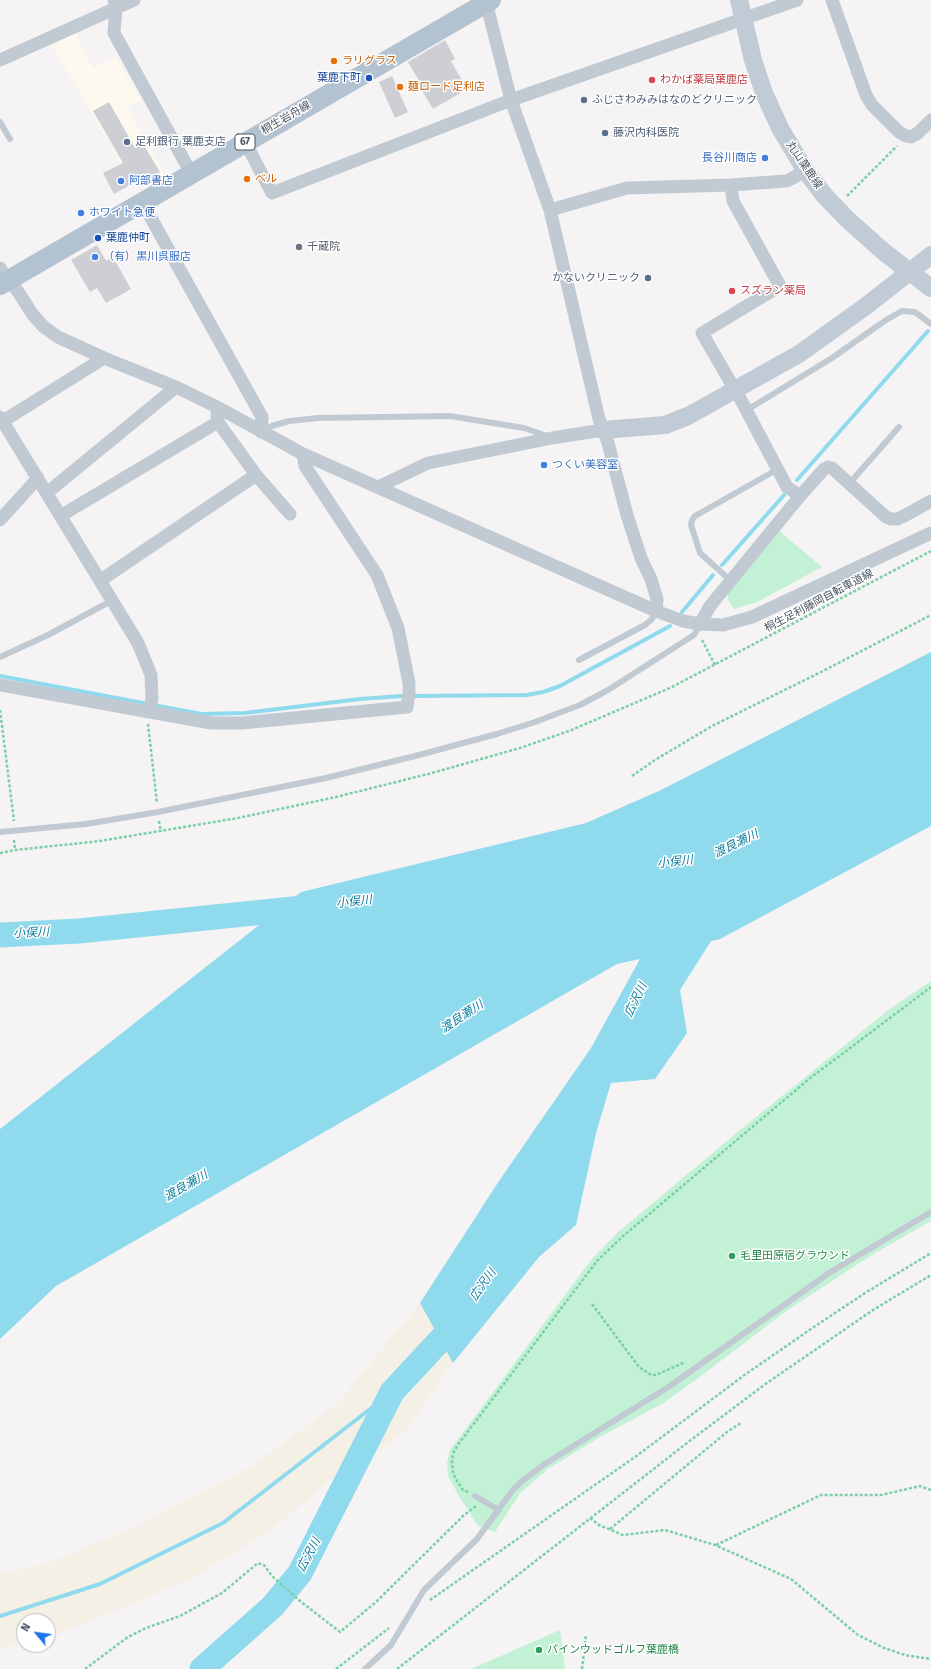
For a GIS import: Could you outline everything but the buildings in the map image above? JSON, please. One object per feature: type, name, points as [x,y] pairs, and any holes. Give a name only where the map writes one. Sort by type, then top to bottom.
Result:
[{"type":"main road","name":"桐生岩舟線","points":[[3,278],[142,202],[488,1]]},
{"type":"street","points":[[0,60],[115,4],[134,0]]},
{"type":"street","name":"丸山葉鹿線","points":[[739,0],[753,60],[764,93],[780,128],[805,170],[824,195],[843,214],[884,252],[931,288]]},
{"type":"street","points":[[245,142],[272,193],[511,100],[798,0]]},
{"type":"street","points":[[832,0],[866,95],[872,105],[899,132],[906,136],[911,137],[918,133],[931,120]]},
{"type":"street","points":[[488,1],[511,100],[550,210],[599,419],[608,443],[627,515],[641,558],[651,579],[657,599],[656,611]]},
{"type":"street","points":[[115,4],[114,33],[190,173]]},
{"type":"street","points":[[550,210],[627,188],[731,185],[786,181],[805,170]]},
{"type":"street","points":[[731,185],[733,201],[780,286],[702,333],[747,410],[787,487],[800,496]]},
{"type":"street","points":[[142,202],[262,417],[261,432]]},
{"type":"street","points":[[378,487],[428,464],[552,438],[603,430],[665,425],[688,416],[799,354],[866,306],[931,255]]},
{"type":"street","points":[[3,278],[17,290],[33,315],[44,327],[58,337],[104,358],[176,387],[303,454],[672,617],[700,624],[723,625],[752,616],[931,533]]},
{"type":"street","points":[[104,358],[1,420],[48,492],[138,643],[151,675],[150,706]]},
{"type":"street","points":[[48,492],[176,387]]},
{"type":"street","points":[[216,407],[218,422],[256,475],[290,514]]},
{"type":"street","points":[[62,515],[218,422]]},
{"type":"street","points":[[0,685],[150,706],[211,723],[242,723],[407,707],[410,693],[409,683],[398,628],[377,575],[305,466],[303,454]]},
{"type":"street","points":[[700,624],[710,606],[730,580],[800,496],[828,467],[832,468],[891,519],[897,519],[931,502]]},
{"type":"street","points":[[101,580],[256,475]]},
{"type":"street","points":[[0,520],[38,478]]},
{"type":"lane","points":[[0,122],[10,139]]},
{"type":"lane","points":[[747,410],[832,358],[902,310],[915,312],[931,324]]},
{"type":"lane","points":[[261,432],[272,426],[289,421],[318,418],[450,416],[524,428],[552,438]]},
{"type":"lane","points":[[849,484],[899,426]]},
{"type":"lane","points":[[730,580],[700,553],[691,525],[692,520],[695,516],[778,469]]},
{"type":"lane","points":[[0,657],[48,635],[113,600]]},
{"type":"lane","points":[[579,660],[645,625],[652,619],[656,611]]},
{"type":"lane","points":[[0,832],[86,824],[166,811],[326,778],[497,734],[535,722],[580,705],[603,693],[694,635],[700,624]]},
{"type":"lane","points":[[365,1669],[391,1644],[424,1590],[477,1539],[521,1482],[543,1465],[670,1386],[829,1273],[931,1212]]},
{"type":"lane","points":[[475,1496],[499,1510]]},
{"type":"path","points":[[846,197],[900,143]]},
{"type":"path","name":"桐生足利藤岡自転車道線","points":[[701,638],[715,665],[931,551]]},
{"type":"path","points":[[877,575],[880,578]]},
{"type":"path","points":[[632,776],[655,760],[712,726],[931,615]]},
{"type":"path","points":[[150,706],[148,720],[156,795]]},
{"type":"path","points":[[0,710],[14,824]]},
{"type":"path","points":[[159,817],[161,832]]},
{"type":"path","points":[[14,835],[15,850]]},
{"type":"path","points":[[475,1496],[463,1490],[453,1473],[452,1462],[455,1450],[597,1261],[622,1237],[809,1079],[931,987]]},
{"type":"path","points":[[440,1594],[635,1457],[743,1376],[865,1293],[931,1253]]},
{"type":"path","points":[[397,1669],[687,1443],[816,1348],[873,1310],[931,1275]]},
{"type":"path","points":[[592,1304],[639,1367],[651,1375],[656,1376],[685,1362],[691,1362],[699,1365]]},
{"type":"path","points":[[610,1530],[727,1432],[741,1423]]},
{"type":"path","points":[[716,1545],[820,1495],[881,1495],[920,1486],[931,1490]]},
{"type":"path","points":[[85,1669],[128,1637],[146,1628],[180,1616],[222,1593],[258,1563],[264,1565],[272,1576],[300,1601],[340,1632],[376,1602],[463,1516],[483,1502]]},
{"type":"path","points":[[590,1518],[600,1525],[623,1535],[665,1530],[716,1545],[791,1579],[858,1635],[884,1648],[905,1655],[931,1659]]},
{"type":"path","points":[[336,1669],[383,1632]]},
{"type":"path","points":[[582,1669],[586,1636]]},
{"type":"shaded area","name":"足利銀行 葉鹿支店","points":[[75,33],[93,68],[116,57],[141,100],[127,108],[165,175],[136,189],[52,45]]},
{"type":"green space","points":[[779,531],[822,567],[757,602],[734,609],[728,600],[728,590]]},
{"type":"green space","name":"毛里田原宿グラウンド","points":[[931,981],[931,1221],[875,1253],[789,1309],[665,1402],[600,1437],[548,1469],[520,1493],[495,1532],[478,1526],[448,1476],[447,1463],[450,1450],[591,1260],[617,1233],[740,1130],[887,1011]]},
{"type":"green space","name":"パインウッドゴルフ葉鹿橋","points":[[560,1630],[565,1669],[471,1669]]},
{"type":"sand","points":[[420,1303],[453,1362],[403,1434],[330,1480],[274,1528],[189,1580],[56,1634],[56,1613],[16,1613],[16,1645],[0,1649],[0,1573],[43,1565],[132,1529],[249,1468],[337,1404]]},
{"type":"water","name":"渡良瀬川","points":[[931,652],[931,826],[720,939],[711,941],[680,990],[687,1033],[655,1079],[611,1083],[596,1133],[576,1225],[539,1257],[453,1363],[420,1303],[499,1181],[591,1048],[640,959],[617,964],[56,1286],[0,1339],[0,1129],[301,892],[586,823],[661,790]]},
{"type":"waterway","points":[[797,480],[928,331]]},
{"type":"waterway","points":[[722,565],[784,495]]},
{"type":"waterway","points":[[682,612],[713,575]]},
{"type":"waterway","points":[[413,696],[527,695],[543,692],[560,686],[670,626]]},
{"type":"waterway","points":[[0,676],[201,714],[245,713],[360,699],[402,696]]},
{"type":"waterway","name":"小俣川","points":[[0,935],[79,931],[312,907]]},
{"type":"waterway","name":"広沢川","points":[[202,1669],[273,1606],[300,1573],[392,1392],[463,1314]]},
{"type":"waterway","points":[[0,1616],[100,1584],[223,1523],[392,1392]]},
{"type":"place","name":"ラリグラス","points":[[334,61]]},
{"type":"place","name":"葉鹿下町","points":[[369,78]]},
{"type":"place","name":"わかば薬局葉鹿店","points":[[652,80]]},
{"type":"place","name":"麺ロード足利店","points":[[400,87]]},
{"type":"place","name":"ふじさわみみはなのどクリニック","points":[[584,100]]},
{"type":"place","name":"藤沢内科医院","points":[[605,133]]},
{"type":"place","name":"足利銀行 葉鹿支店","points":[[127,142]]},
{"type":"place","name":"長谷川商店","points":[[765,158]]},
{"type":"place","name":"ベル","points":[[247,179]]},
{"type":"place","name":"阿部書店","points":[[121,181]]},
{"type":"place","name":"ホワイト急便","points":[[81,213]]},
{"type":"place","name":"葉鹿仲町","points":[[98,238]]},
{"type":"place","name":"千蔵院","points":[[299,247]]},
{"type":"place","name":"（有）黒川呉服店","points":[[95,257]]},
{"type":"place","name":"かないクリニック","points":[[648,278]]},
{"type":"place","name":"スズラン薬局","points":[[732,291]]},
{"type":"place","name":"つくい美容室","points":[[544,465]]},
{"type":"place","name":"毛里田原宿グラウンド","points":[[732,1256]]},
{"type":"place","name":"パインウッドゴルフ葉鹿橋","points":[[539,1650]]}]
